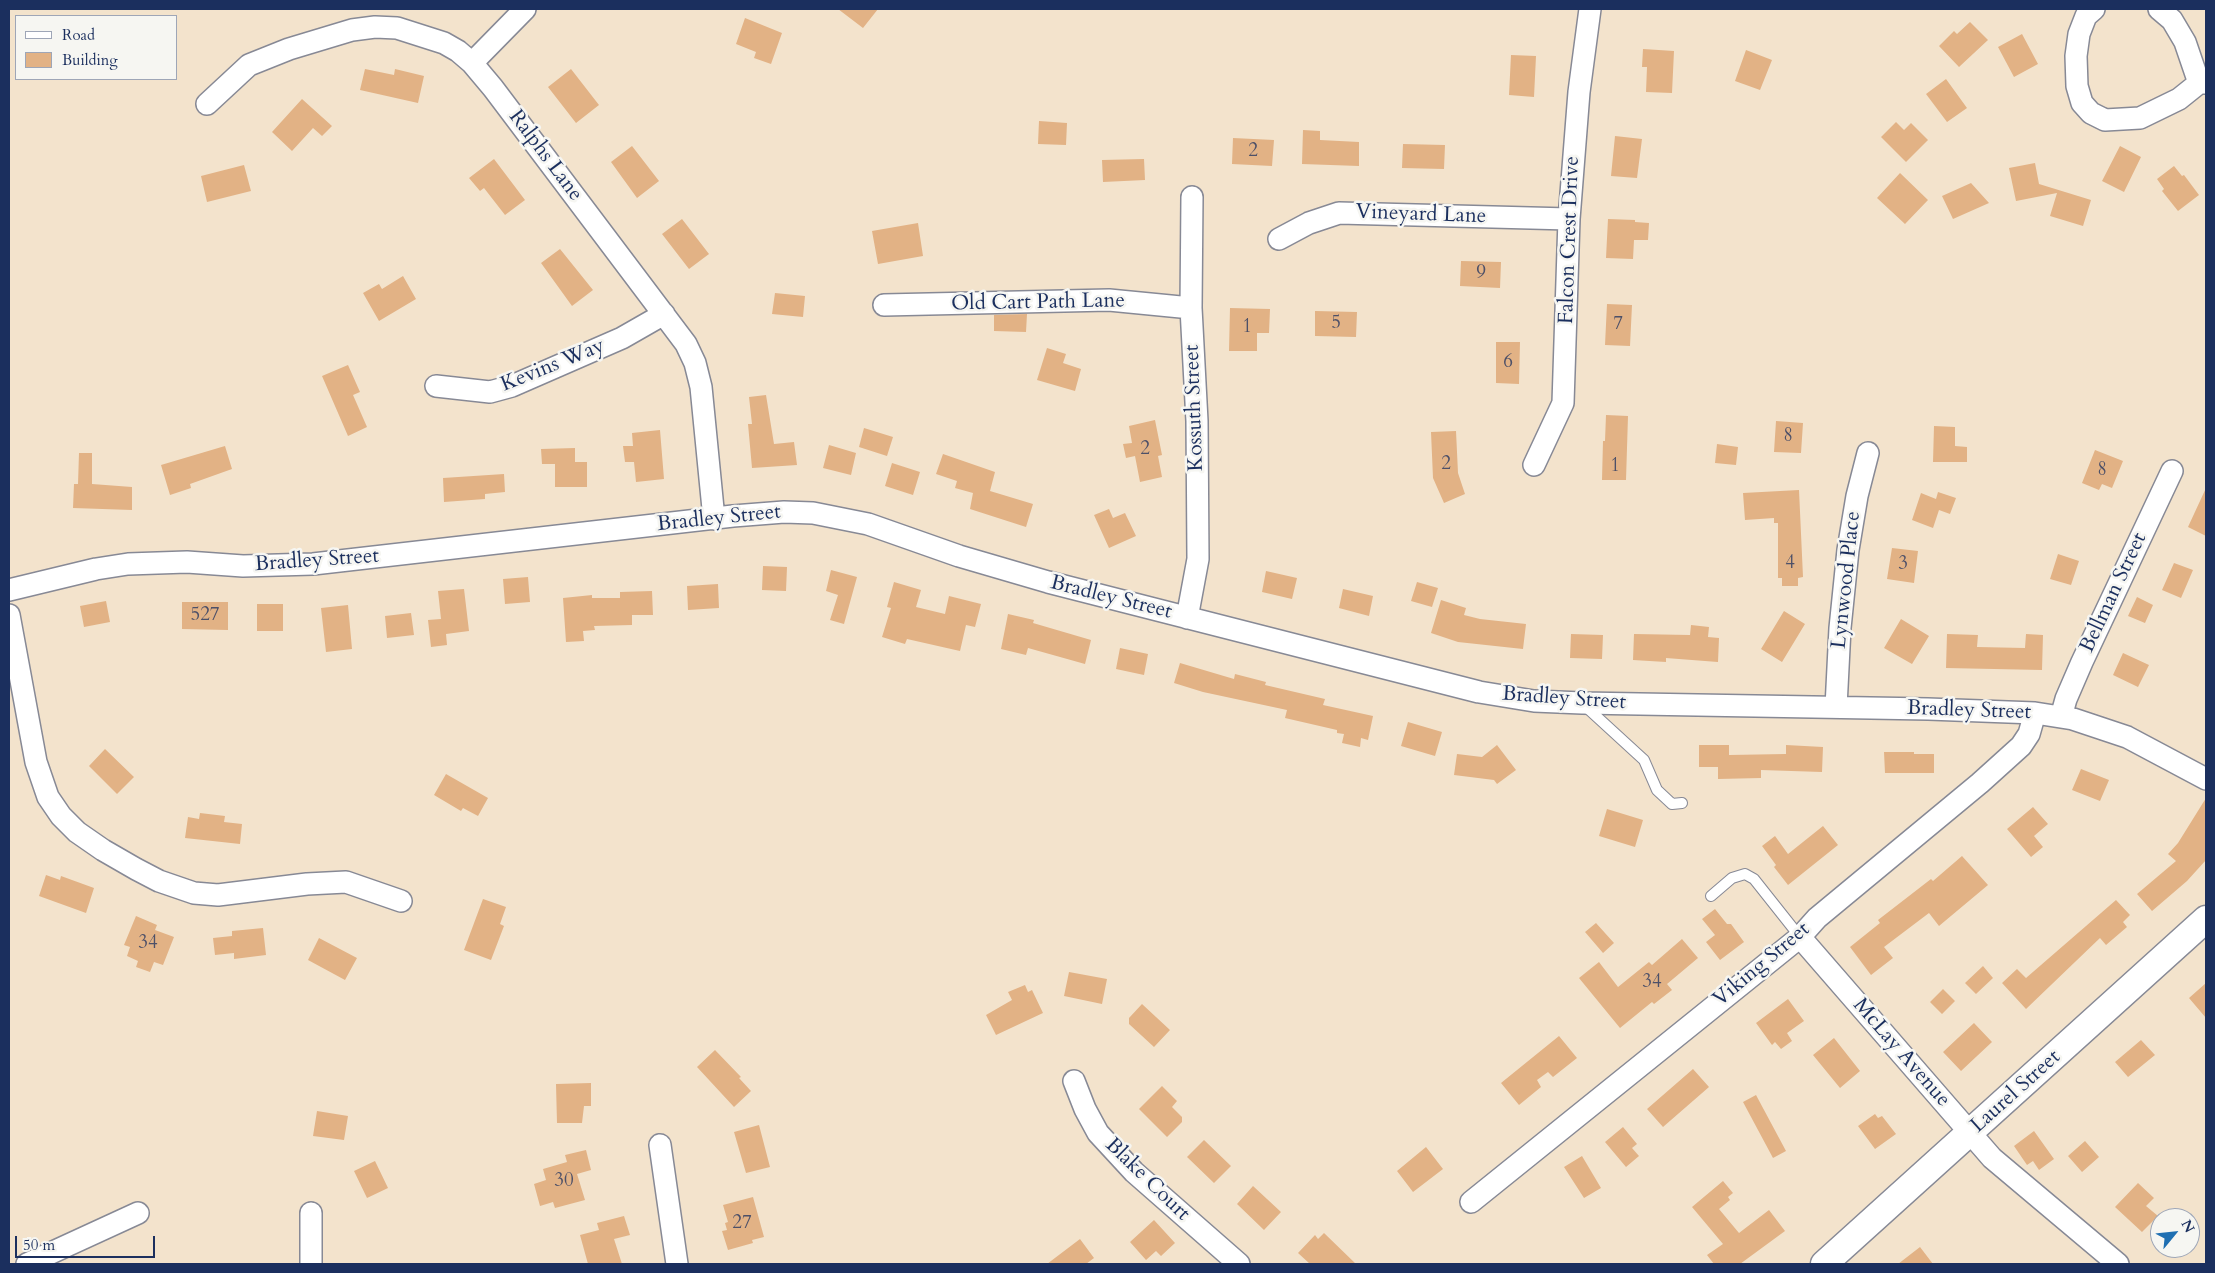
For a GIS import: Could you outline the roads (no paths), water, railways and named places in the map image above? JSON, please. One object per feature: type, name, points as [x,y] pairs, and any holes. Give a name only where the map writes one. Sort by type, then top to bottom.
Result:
[{"type":"street","points":[[472,63],[525,9]]},
{"type":"street","name":"Falcon Crest Drive","points":[[1534,465],[1563,403],[1567,332],[1569,219],[1577,110],[1590,9]]},
{"type":"street","points":[[2094,9],[2086,16],[2079,34],[2076,56],[2077,86],[2082,103],[2091,113],[2105,120],[2140,118],[2178,99],[2203,83],[2185,42],[2172,20],[2159,9]]},
{"type":"street","name":"Ralphs Lane","points":[[207,104],[250,65],[289,49],[352,30],[397,28],[419,34],[444,43],[472,63],[686,344],[695,363],[701,387],[714,518]]},
{"type":"street","name":"Kossuth Street","points":[[1187,618],[1198,559],[1197,421],[1191,308],[1192,197]]},
{"type":"street","name":"Vineyard Lane","points":[[1279,239],[1309,223],[1339,213],[1569,219]]},
{"type":"street","name":"Old Cart Path Lane","points":[[884,305],[1109,300],[1191,308]]},
{"type":"street","name":"Kevins Way","points":[[436,386],[490,392],[512,386],[622,338],[664,314]]},
{"type":"street","name":"Lynwood Place","points":[[1836,707],[1840,628],[1848,550],[1857,496],[1868,454]]},
{"type":"street","name":"Bellman Street","points":[[2061,717],[2066,699],[2082,662],[2172,471]]},
{"type":"street","name":"Bradley Street","points":[[9,590],[87,571],[128,564],[187,562],[250,566],[313,564],[714,518],[784,512],[813,512],[868,524],[999,569],[1479,692],[1534,701],[1582,703],[1836,707],[2035,713],[2090,724],[2127,737],[2206,779]]},
{"type":"street","points":[[9,615],[36,762],[48,797],[61,816],[77,832],[103,850],[159,881],[194,893],[218,895],[308,884],[346,882],[401,901]]},
{"type":"street","name":"Viking Street","points":[[1471,1202],[1800,937],[1817,918],[1937,820],[2020,746],[2029,734],[2035,713]]},
{"type":"street","name":"Laurel Street","points":[[1824,1264],[2206,919]]},
{"type":"street","name":"McLay Avenue","points":[[1800,937],[1992,1158],[2118,1264]]},
{"type":"street","name":"Blake Court","points":[[1074,1081],[1085,1110],[1098,1133],[1134,1172],[1239,1264]]},
{"type":"street","points":[[660,1145],[677,1264]]},
{"type":"street","points":[[27,1264],[138,1213]]},
{"type":"street","points":[[311,1213],[311,1264]]},
{"type":"lane","points":[[1582,703],[1644,760],[1657,790],[1672,804],[1682,803]]},
{"type":"lane","points":[[1711,896],[1732,878],[1745,874],[1754,879],[1800,937]]}]
